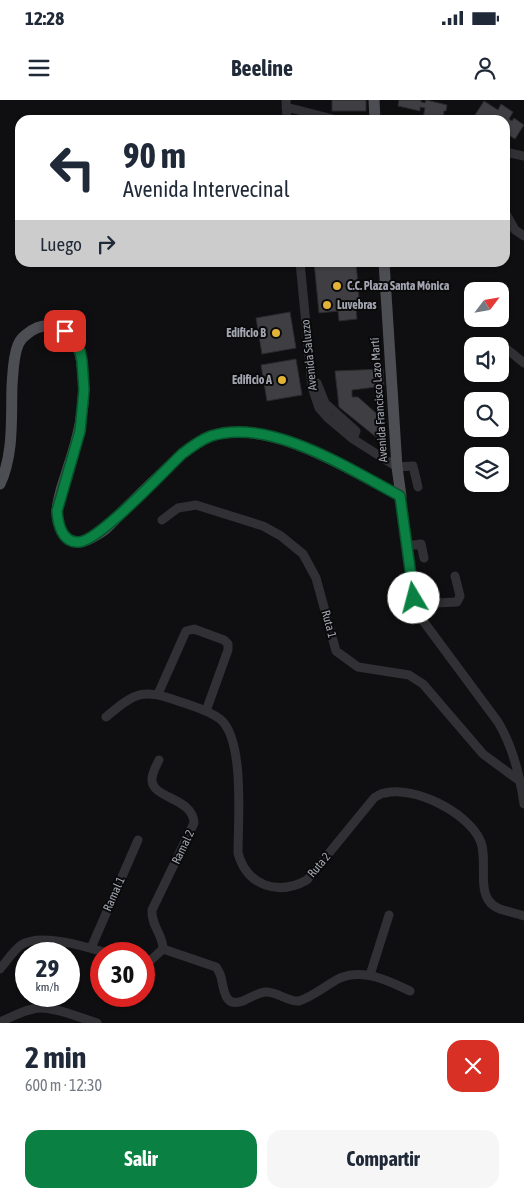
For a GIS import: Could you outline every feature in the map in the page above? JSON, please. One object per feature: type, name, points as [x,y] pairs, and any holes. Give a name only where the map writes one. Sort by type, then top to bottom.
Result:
[{"type":"main road","points":[[374,100],[375,115]]},
{"type":"main road","name":"Avenida Francisco Lazo Martí","points":[[384,267],[400,496]]},
{"type":"main road","points":[[0,484],[8,458],[11,436],[13,372],[18,346],[22,338],[33,329],[42,325],[55,326],[65,331],[80,351],[82,361],[84,390],[80,431],[57,511],[58,524],[65,536],[70,540],[83,542],[103,530],[182,454],[210,436],[228,432],[262,434],[286,440],[316,452],[400,496]]},
{"type":"street","points":[[286,103],[322,115]]},
{"type":"street","points":[[510,153],[524,156]]},
{"type":"street","points":[[510,221],[515,230],[524,236]]},
{"type":"street","name":"Avenida Saluzzo","points":[[301,267],[314,397],[318,408],[352,439],[397,467],[413,466],[418,487]]},
{"type":"street","points":[[509,351],[524,363]]},
{"type":"street","points":[[317,383],[325,403],[356,432],[352,439]]},
{"type":"street","name":"Avenida Francisco Lazo Martí","points":[[400,496],[416,604],[421,618],[507,737],[521,782],[524,804]]},
{"type":"street","name":"Ruta 1","points":[[162,520],[178,508],[196,506],[263,526],[281,536],[303,554],[316,578],[336,651],[358,666],[409,675],[423,684],[483,754],[521,782]]},
{"type":"street","points":[[407,546],[421,544],[424,558]]},
{"type":"street","points":[[416,604],[457,602],[460,596],[455,576]]},
{"type":"street","points":[[158,694],[186,631],[194,629],[217,637],[226,642],[228,650],[206,711]]},
{"type":"street","name":"Ruta 2","points":[[106,717],[134,696],[142,693],[158,694],[206,711],[226,726],[231,735],[238,769],[238,853],[242,865],[251,876],[262,884],[281,888],[296,886],[307,880],[374,798],[384,793],[406,793],[430,799],[454,812],[472,828],[480,840],[483,849],[486,892],[489,901],[500,909],[524,916]]},
{"type":"street","name":"Ramal 2","points":[[159,760],[152,778],[153,785],[188,808],[192,812],[194,823],[152,910],[152,918],[163,942],[163,950]]},
{"type":"street","name":"Ramal 1","points":[[94,942],[138,840]]},
{"type":"street","points":[[370,975],[389,915]]},
{"type":"street","points":[[0,969],[20,946],[31,941],[42,939],[90,948]]},
{"type":"street","points":[[155,957],[163,950],[216,967],[221,976],[224,994],[229,1000],[241,1002],[264,992],[299,1001],[340,978],[355,974],[370,975],[392,982],[410,991]]},
{"type":"street","points":[[0,1022],[26,1011],[39,1008],[50,1009],[97,1023]]},
{"type":"building","points":[[332,100],[366,100],[366,111],[332,111]]},
{"type":"building","points":[[399,100],[421,100],[421,102],[425,103],[426,100],[447,105],[444,115],[424,115],[425,108],[420,107],[420,111],[398,106]]},
{"type":"building","points":[[484,101],[498,110],[501,104],[513,112],[510,117],[510,115],[475,115]]},
{"type":"building","points":[[514,118],[524,125],[515,139],[510,136],[510,120],[512,121]]},
{"type":"building","name":"C.C. Plaza Santa Mónica","points":[[314,267],[356,267],[360,309],[356,309],[357,319],[339,321],[338,311],[319,313]]},
{"type":"building","name":"Edificio B","points":[[290,312],[296,348],[262,354],[256,318]]},
{"type":"building","name":"Edificio A","points":[[296,359],[302,395],[267,401],[261,365]]},
{"type":"building","points":[[383,369],[384,386],[352,390],[352,397],[358,397],[386,422],[376,437],[339,407],[335,371]]},
{"type":"place","name":"C.C. Plaza Santa Mónica","points":[[337,286]]},
{"type":"place","name":"Luvebras","points":[[327,305]]},
{"type":"place","name":"Edificio B","points":[[276,333]]},
{"type":"place","name":"Edificio A","points":[[282,380]]},
{"type":"route","points":[[65,331],[80,351],[84,390],[80,431],[57,511],[58,524],[65,536],[70,540],[83,542],[103,530],[182,454],[195,444],[210,436],[228,432],[262,434],[286,440],[316,452],[400,496],[414,598]]}]
